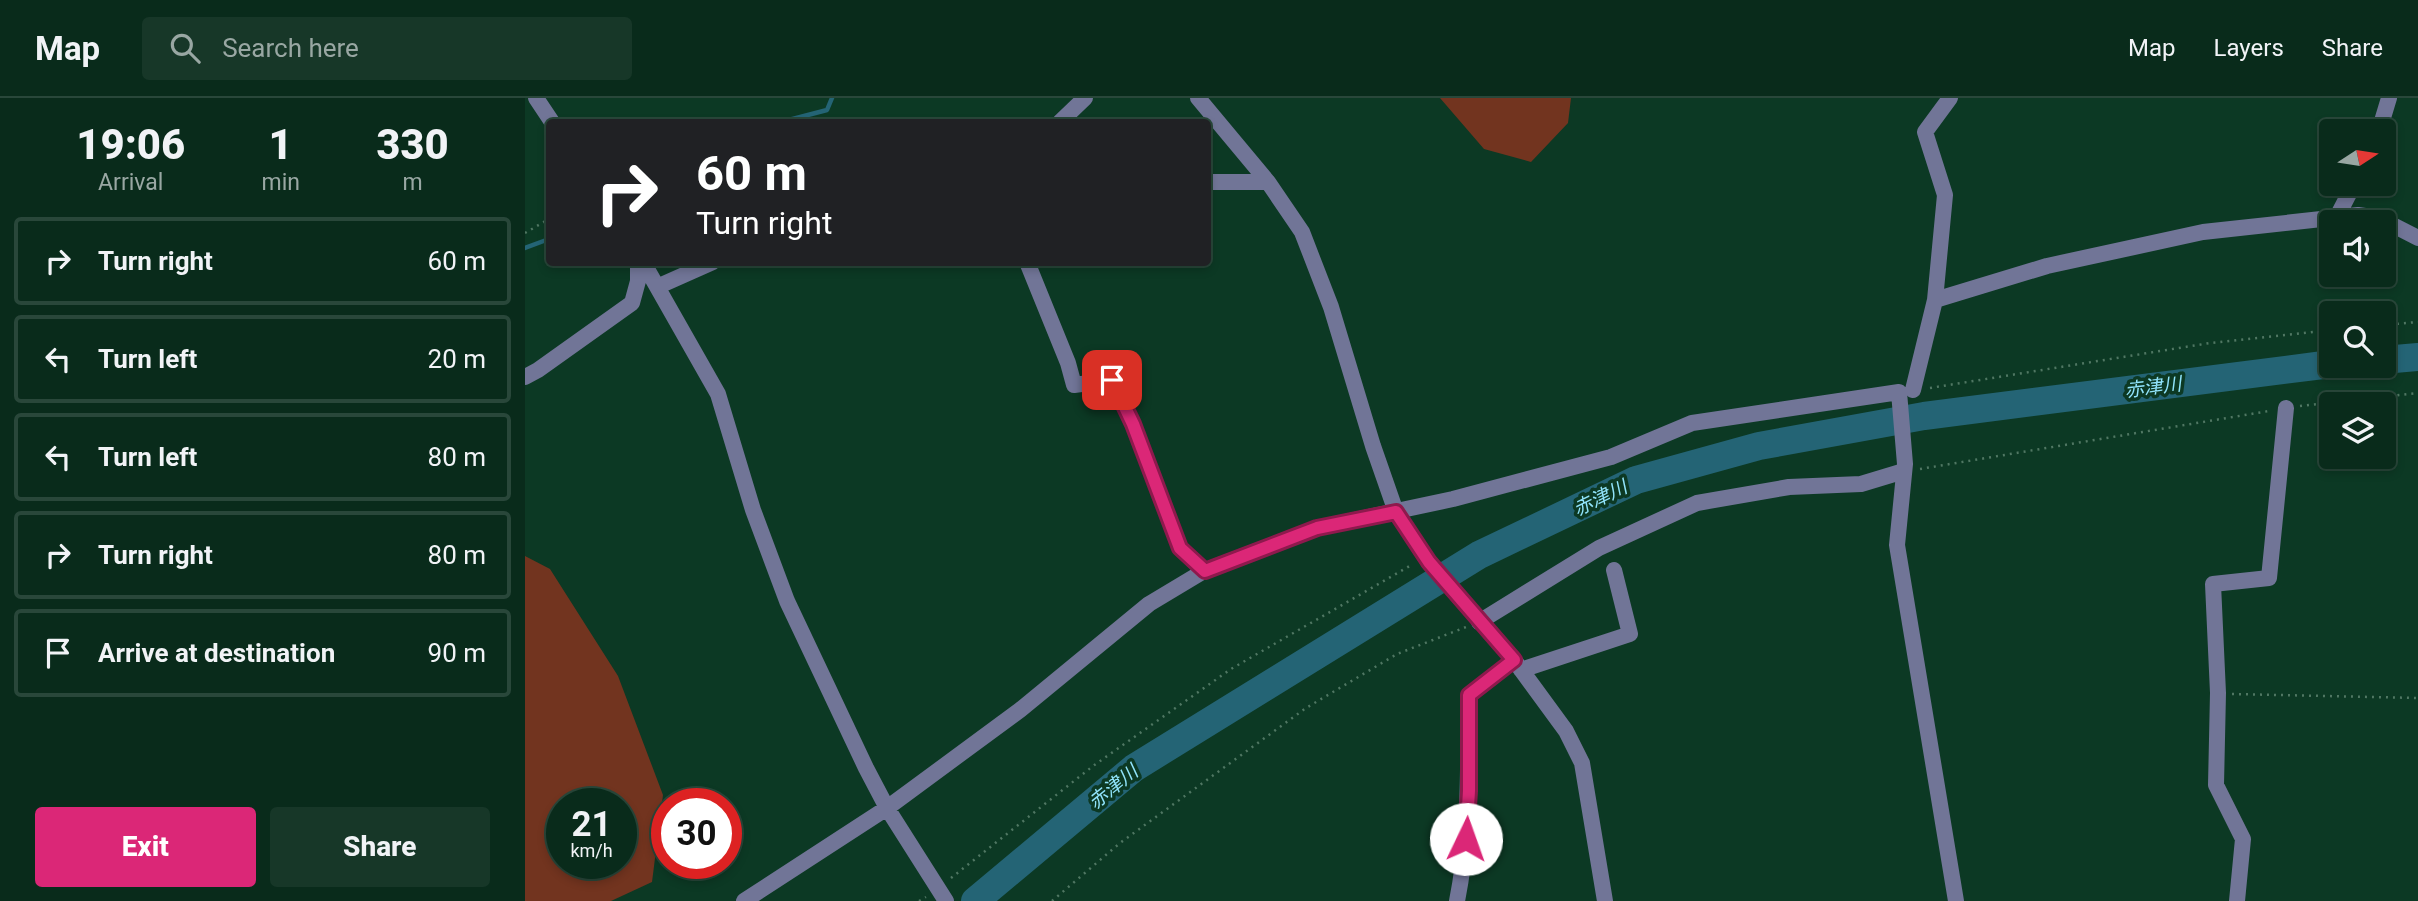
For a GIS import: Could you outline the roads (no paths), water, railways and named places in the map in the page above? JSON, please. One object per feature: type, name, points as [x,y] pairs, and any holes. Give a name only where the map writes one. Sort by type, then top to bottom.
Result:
[{"type":"street","points":[[537,98],[550,119]]},
{"type":"street","points":[[1063,119],[1085,98]]},
{"type":"street","points":[[1198,98],[1268,182],[1302,232],[1331,307],[1396,512],[1427,560],[1517,665],[1566,731],[1582,763],[1605,901]]},
{"type":"street","points":[[1913,390],[1935,300],[1945,195],[1925,132],[1950,98]]},
{"type":"street","points":[[2383,119],[2389,98]]},
{"type":"street","points":[[1211,182],[1268,182]]},
{"type":"street","points":[[1935,300],[2047,265],[2203,232],[2319,217]]},
{"type":"street","points":[[2396,227],[2418,238]]},
{"type":"street","points":[[525,377],[632,303],[640,266]]},
{"type":"street","points":[[644,266],[659,286],[676,321],[719,394],[753,510],[787,601],[887,808],[942,896]]},
{"type":"street","points":[[659,286],[704,266]]},
{"type":"street","points":[[1029,266],[1068,363],[1074,385],[1112,380],[1133,424],[1180,548],[1205,571]]},
{"type":"street","points":[[744,901],[887,808],[1020,710],[1149,604],[1205,571],[1317,528],[1453,499],[1611,457],[1692,423],[1899,392],[1904,467],[1897,545],[1956,901]]},
{"type":"street","points":[[2237,901],[2243,839],[2216,785],[2218,693],[2213,584],[2269,578],[2286,408]]},
{"type":"street","points":[[1474,617],[1599,548],[1697,503],[1789,487],[1861,484],[1904,467]]},
{"type":"street","points":[[1457,901],[1465,863],[1469,791],[1469,695],[1517,665],[1630,634],[1614,570]]},
{"type":"waterway","points":[[792,119],[827,110],[832,98]]},
{"type":"waterway","points":[[525,248],[546,240]]},
{"type":"waterway","name":"赤津川","points":[[2396,359],[2418,357]]},
{"type":"waterway","name":"赤津川","points":[[975,901],[1134,768],[1479,555],[1636,480],[1759,446],[1924,416],[2319,366]]}]
